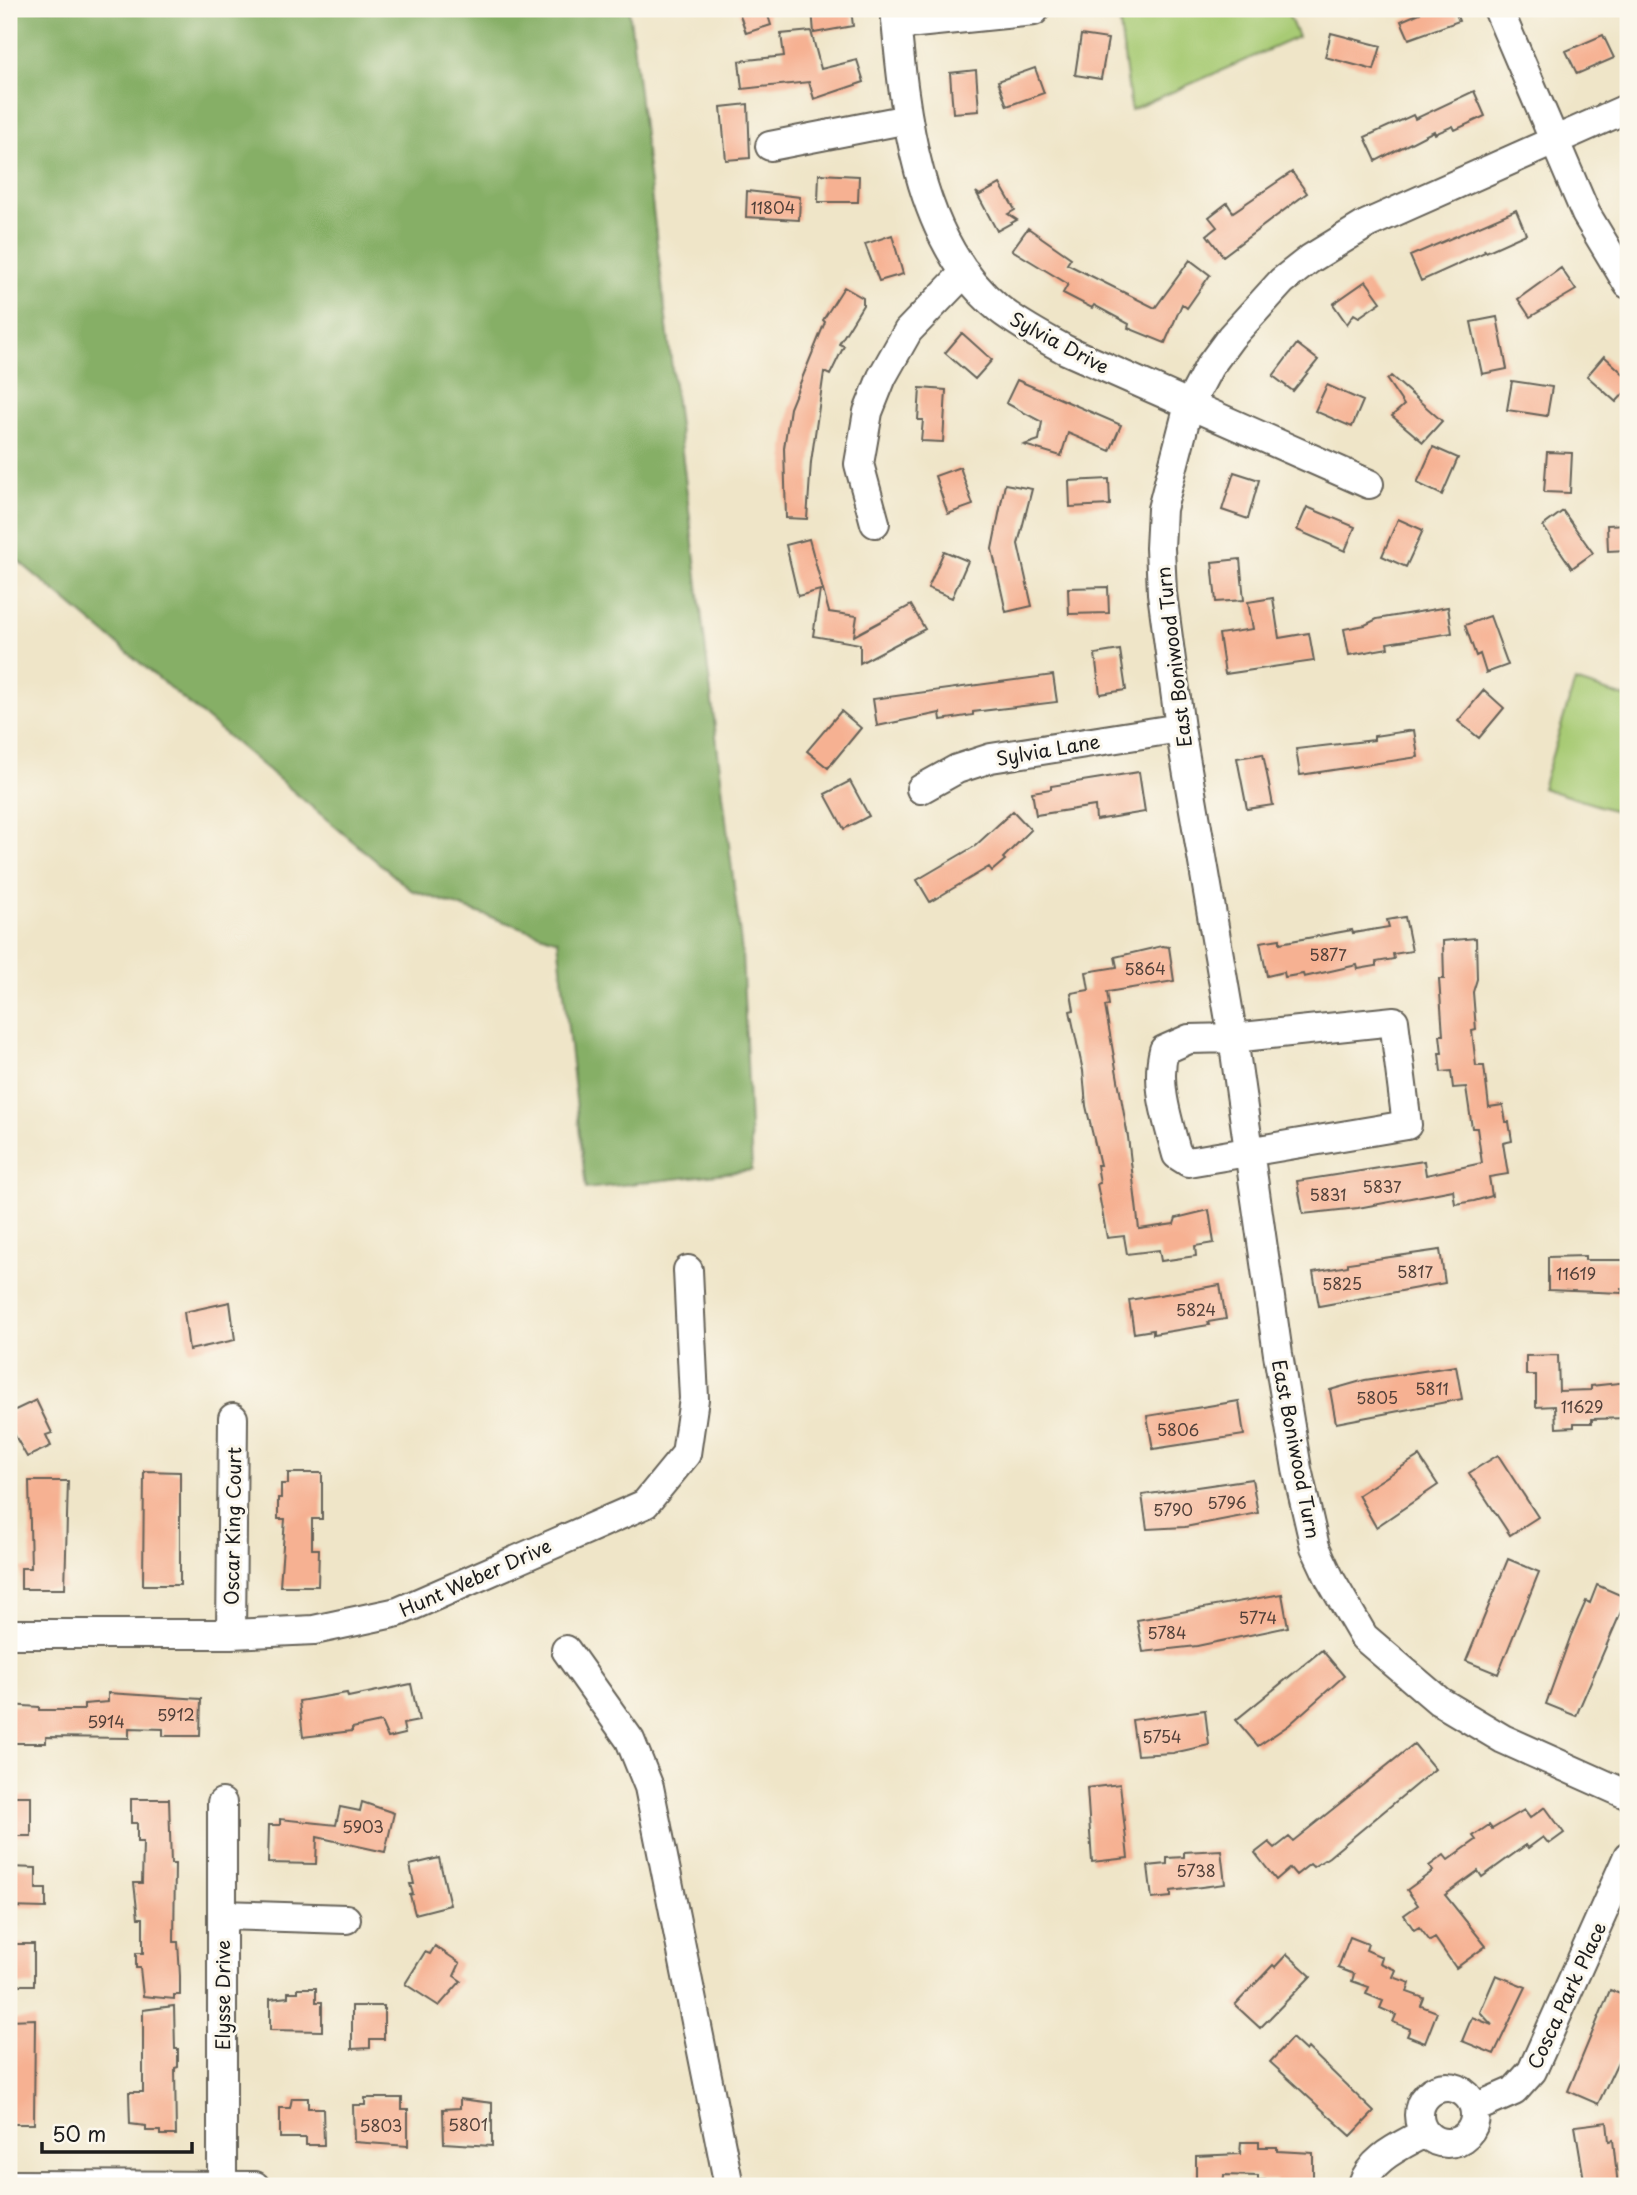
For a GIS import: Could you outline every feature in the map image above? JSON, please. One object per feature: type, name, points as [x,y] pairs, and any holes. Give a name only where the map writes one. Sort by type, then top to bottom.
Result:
[{"type":"street","points":[[1498,9],[1586,214],[1628,284]]},
{"type":"street","points":[[896,17],[1034,11]]},
{"type":"street","name":"Sylvia Drive","points":[[896,17],[914,158],[925,192],[965,272],[998,308],[1066,350],[1368,484]]},
{"type":"street","name":"East Boniwood Turn","points":[[1628,108],[1555,138],[1367,224],[1310,259],[1258,305],[1209,367],[1189,405],[1162,509],[1160,548],[1162,593],[1180,728],[1233,1038],[1247,1150],[1297,1469],[1315,1547],[1330,1579],[1364,1637],[1439,1701],[1503,1739],[1628,1795]]},
{"type":"street","points":[[770,146],[908,119]]},
{"type":"street","points":[[875,523],[859,464],[868,412],[882,377],[908,331],[965,272]]},
{"type":"street","name":"Sylvia Lane","points":[[921,789],[957,769],[991,758],[1180,728]]},
{"type":"street","points":[[1394,1021],[1407,1125],[1247,1150],[1188,1162],[1177,1155],[1164,1108],[1160,1074],[1164,1050],[1189,1039],[1233,1038],[1394,1021]]},
{"type":"street","name":"Hunt Weber Drive","points":[[9,1634],[231,1634],[314,1630],[398,1612],[645,1504],[686,1454],[694,1399],[688,1270]]},
{"type":"street","name":"Oscar King Court","points":[[231,1634],[233,1418]]},
{"type":"street","points":[[566,1650],[630,1741],[649,1787],[729,2186]]},
{"type":"street","name":"Elysse Drive","points":[[222,1803],[222,2186]]},
{"type":"street","name":"Cosca Park Place","points":[[1475,2108],[1514,2091],[1532,2071],[1628,1856]]},
{"type":"street","points":[[222,1915],[346,1919]]},
{"type":"street","points":[[1452,2087],[1463,2091],[1475,2108],[1473,2126],[1460,2140],[1439,2143],[1424,2133],[1418,2115],[1422,2101],[1433,2090],[1452,2087]]},
{"type":"street","points":[[1362,2186],[1367,2172],[1374,2164],[1424,2133]]},
{"type":"street","points":[[9,2185],[255,2186]]},
{"type":"green space","points":[[9,9],[629,9],[742,953],[752,1170],[586,1189],[558,940],[411,890],[9,553]]},
{"type":"green space","points":[[1118,9],[1286,9],[1298,37],[1131,110]]},
{"type":"green space","points":[[1575,681],[1628,698],[1628,815],[1542,788]]},
{"type":"building","points":[[738,9],[766,9],[771,25],[746,33]]},
{"type":"building","points":[[812,9],[851,9],[853,26],[814,33]]},
{"type":"building","points":[[1418,9],[1454,9],[1459,21],[1409,39],[1401,21],[1420,13]]},
{"type":"building","points":[[811,31],[821,69],[857,60],[864,82],[814,99],[809,82],[742,89],[739,61],[784,56],[781,34]]},
{"type":"building","points":[[1331,33],[1381,46],[1374,70],[1325,57]]},
{"type":"building","points":[[1081,35],[1108,39],[1101,79],[1075,75]]},
{"type":"building","points":[[1603,35],[1614,58],[1577,74],[1566,51]]},
{"type":"building","points":[[1035,68],[1044,93],[1007,106],[998,81]]},
{"type":"building","points":[[976,70],[979,111],[953,113],[950,73]]},
{"type":"building","points":[[1474,91],[1485,116],[1455,130],[1453,126],[1435,134],[1434,131],[1376,161],[1365,137],[1413,115],[1415,119]]},
{"type":"building","points":[[748,104],[750,158],[726,160],[721,107]]},
{"type":"building","points":[[1292,172],[1307,193],[1223,256],[1207,235],[1217,227],[1209,217],[1227,203],[1233,212]]},
{"type":"building","points":[[819,174],[859,176],[858,202],[818,202]]},
{"type":"building","points":[[1000,184],[1015,210],[1008,214],[1017,220],[997,231],[976,192],[980,195]]},
{"type":"building","points":[[747,191],[800,197],[799,220],[746,217]]},
{"type":"building","points":[[1516,210],[1526,234],[1486,252],[1484,249],[1485,252],[1421,281],[1410,256]]},
{"type":"building","points":[[1028,228],[1071,258],[1067,264],[1155,308],[1190,260],[1210,275],[1187,308],[1182,304],[1165,343],[1128,328],[1129,324],[1094,305],[1092,308],[1063,293],[1068,284],[1012,250]]},
{"type":"building","points":[[892,235],[903,274],[879,281],[865,244]]},
{"type":"building","points":[[1561,268],[1576,290],[1530,317],[1518,299]]},
{"type":"building","points":[[1366,281],[1381,302],[1359,317],[1354,314],[1347,324],[1333,304]]},
{"type":"building","points":[[844,287],[863,298],[863,305],[839,344],[844,346],[830,375],[824,372],[811,462],[807,519],[786,518],[784,448],[790,408],[825,322],[823,320]]},
{"type":"building","points":[[1497,317],[1507,369],[1482,374],[1471,322]]},
{"type":"building","points":[[962,333],[992,360],[975,379],[945,353]]},
{"type":"building","points":[[1297,344],[1318,360],[1293,391],[1273,376]]},
{"type":"building","points":[[1604,356],[1628,378],[1628,389],[1616,402],[1587,376]]},
{"type":"building","points":[[1391,376],[1442,421],[1423,442],[1392,416],[1404,405],[1387,380]]},
{"type":"building","points":[[1017,380],[1121,425],[1110,451],[1068,433],[1061,456],[1024,445],[1039,440],[1042,422],[1006,403]]},
{"type":"building","points":[[1512,381],[1552,387],[1547,416],[1507,410]]},
{"type":"building","points":[[1327,385],[1363,401],[1352,427],[1315,411]]},
{"type":"building","points":[[920,388],[946,390],[943,442],[921,441],[923,420],[918,420]]},
{"type":"building","points":[[1433,447],[1458,458],[1442,495],[1417,483]]},
{"type":"building","points":[[1547,452],[1572,453],[1570,493],[1544,492]]},
{"type":"building","points":[[960,467],[973,505],[948,514],[935,476]]},
{"type":"building","points":[[1234,472],[1259,480],[1248,519],[1222,510]]},
{"type":"building","points":[[1109,479],[1110,505],[1070,507],[1069,481]]},
{"type":"building","points":[[1005,484],[1032,489],[1018,544],[1032,606],[1006,612],[992,549]]},
{"type":"building","points":[[1307,507],[1355,527],[1345,551],[1297,530]]},
{"type":"building","points":[[1563,511],[1593,553],[1572,568],[1543,526]]},
{"type":"building","points":[[1398,519],[1423,530],[1406,567],[1382,556]]},
{"type":"building","points":[[1628,524],[1628,550],[1608,551],[1607,525]]},
{"type":"building","points":[[809,539],[829,612],[857,616],[854,636],[911,605],[925,629],[860,663],[860,644],[813,636],[820,590],[798,596],[786,545]]},
{"type":"building","points":[[944,551],[968,561],[952,598],[928,588]]},
{"type":"building","points":[[1240,559],[1244,600],[1216,602],[1212,562]]},
{"type":"building","points":[[1108,587],[1109,613],[1069,614],[1068,588]]},
{"type":"building","points":[[1273,598],[1279,638],[1309,633],[1314,661],[1225,674],[1219,634],[1253,629],[1248,602]]},
{"type":"building","points":[[1448,607],[1452,633],[1387,643],[1388,648],[1349,655],[1344,629],[1365,625],[1377,619]]},
{"type":"building","points":[[1490,616],[1508,665],[1486,673],[1480,654],[1476,656],[1465,625]]},
{"type":"building","points":[[1120,650],[1126,690],[1100,694],[1095,654]]},
{"type":"building","points":[[1053,675],[1057,702],[973,712],[973,715],[941,720],[940,713],[877,726],[873,699]]},
{"type":"building","points":[[1484,690],[1504,708],[1479,738],[1458,721]]},
{"type":"building","points":[[841,711],[861,728],[828,768],[807,751]]},
{"type":"building","points":[[1414,730],[1418,757],[1300,775],[1296,749],[1374,740],[1374,736]]},
{"type":"building","points":[[1263,754],[1273,805],[1247,809],[1237,758]]},
{"type":"building","points":[[1139,772],[1145,812],[1096,820],[1095,806],[1036,815],[1032,792],[1051,789],[1051,786]]},
{"type":"building","points":[[850,781],[869,816],[844,829],[825,794]]},
{"type":"building","points":[[1013,811],[1031,830],[1003,858],[1005,860],[992,871],[989,867],[930,902],[917,880],[975,846]]},
{"type":"building","points":[[1405,917],[1412,951],[1393,954],[1394,959],[1376,962],[1376,966],[1358,969],[1357,965],[1304,977],[1303,974],[1285,977],[1284,972],[1267,976],[1260,942],[1280,939],[1280,943],[1352,930],[1353,933],[1389,927],[1387,920]]},
{"type":"building","points":[[1476,938],[1477,979],[1473,992],[1476,1030],[1472,1031],[1476,1066],[1484,1066],[1489,1107],[1503,1105],[1506,1122],[1509,1122],[1512,1141],[1503,1143],[1508,1174],[1489,1177],[1492,1196],[1474,1201],[1455,1204],[1453,1190],[1358,1208],[1303,1214],[1297,1181],[1424,1161],[1426,1175],[1482,1163],[1477,1128],[1472,1128],[1466,1087],[1453,1088],[1451,1071],[1441,1072],[1439,1053],[1442,1053],[1440,1035],[1443,1035],[1439,979],[1444,979],[1443,941]]},
{"type":"building","points":[[1162,946],[1169,947],[1174,981],[1107,992],[1109,1005],[1105,1006],[1128,1137],[1139,1229],[1174,1224],[1176,1218],[1209,1210],[1214,1243],[1195,1246],[1196,1256],[1161,1261],[1159,1250],[1127,1254],[1124,1236],[1107,1238],[1097,1184],[1100,1183],[1097,1165],[1100,1165],[1086,1106],[1083,1071],[1070,1011],[1074,1010],[1071,993],[1089,990],[1086,972],[1117,967],[1115,957]]},
{"type":"building","points":[[1440,1250],[1445,1283],[1319,1306],[1313,1272],[1348,1266],[1348,1263]]},
{"type":"building","points":[[1585,1256],[1585,1260],[1628,1260],[1628,1289],[1622,1289],[1622,1293],[1548,1290],[1548,1257]]},
{"type":"building","points":[[1220,1285],[1226,1319],[1208,1322],[1209,1325],[1153,1334],[1153,1330],[1134,1333],[1129,1300]]},
{"type":"building","points":[[230,1302],[235,1340],[189,1350],[184,1312]]},
{"type":"building","points":[[1558,1355],[1559,1391],[1591,1390],[1591,1386],[1628,1382],[1628,1418],[1592,1419],[1592,1423],[1574,1423],[1574,1427],[1556,1428],[1555,1406],[1536,1407],[1536,1375],[1526,1375],[1526,1356]]},
{"type":"building","points":[[1456,1366],[1462,1399],[1336,1423],[1330,1390],[1365,1380]]},
{"type":"building","points":[[36,1400],[52,1433],[46,1435],[51,1446],[27,1457],[9,1425],[9,1413]]},
{"type":"building","points":[[1239,1401],[1244,1435],[1153,1449],[1147,1416]]},
{"type":"building","points":[[1498,1455],[1538,1517],[1510,1535],[1469,1473]]},
{"type":"building","points":[[1419,1456],[1438,1485],[1376,1527],[1358,1495]]},
{"type":"building","points":[[144,1471],[180,1472],[180,1585],[143,1585]]},
{"type":"building","points":[[288,1473],[322,1473],[322,1519],[312,1519],[312,1549],[319,1549],[318,1586],[280,1586],[285,1519],[278,1519],[278,1498],[281,1498],[281,1484],[288,1484]]},
{"type":"building","points":[[1252,1479],[1258,1513],[1185,1527],[1147,1529],[1142,1495]]},
{"type":"building","points":[[29,1481],[68,1481],[65,1589],[21,1589],[21,1568],[31,1568]]},
{"type":"building","points":[[1508,1559],[1539,1572],[1498,1674],[1466,1661]]},
{"type":"building","points":[[1597,1585],[1627,1598],[1576,1716],[1546,1704],[1571,1635],[1586,1601],[1590,1603]]},
{"type":"building","points":[[1282,1594],[1288,1627],[1197,1646],[1143,1652],[1137,1620]]},
{"type":"building","points":[[1322,1650],[1344,1676],[1289,1725],[1258,1746],[1236,1720]]},
{"type":"building","points":[[411,1684],[419,1721],[403,1724],[405,1734],[388,1738],[381,1722],[352,1728],[352,1731],[303,1737],[299,1701],[347,1693],[348,1697]]},
{"type":"building","points":[[108,1693],[201,1699],[200,1736],[163,1736],[163,1729],[129,1728],[129,1738],[46,1737],[46,1743],[9,1743],[9,1705],[39,1707],[39,1710],[84,1710],[84,1704],[108,1702]]},
{"type":"building","points":[[1205,1710],[1209,1745],[1173,1753],[1137,1755],[1132,1720]]},
{"type":"building","points":[[1414,1744],[1435,1769],[1329,1857],[1313,1867],[1310,1864],[1296,1875],[1290,1868],[1276,1880],[1255,1853],[1269,1842],[1275,1848],[1289,1837],[1293,1841]]},
{"type":"building","points":[[1120,1784],[1128,1858],[1092,1862],[1087,1788]]},
{"type":"building","points":[[9,1796],[31,1796],[31,1836],[9,1836]]},
{"type":"building","points":[[131,1799],[169,1799],[171,1864],[175,1864],[174,1942],[178,1942],[180,1976],[180,1995],[174,1995],[174,1999],[143,1996],[140,1968],[136,1968],[136,1953],[143,1953],[143,1918],[138,1918],[134,1883],[142,1883],[143,1842],[137,1842],[137,1823],[131,1823]]},
{"type":"building","points":[[362,1802],[394,1813],[385,1852],[317,1837],[316,1864],[268,1863],[269,1825],[280,1825],[280,1819],[336,1825],[340,1807],[360,1811]]},
{"type":"building","points":[[1545,1807],[1564,1833],[1549,1844],[1543,1837],[1528,1848],[1526,1845],[1482,1877],[1478,1871],[1445,1895],[1486,1946],[1456,1968],[1435,1938],[1430,1941],[1419,1927],[1414,1930],[1404,1915],[1418,1905],[1407,1890],[1433,1871],[1429,1866],[1444,1855],[1448,1860],[1476,1840],[1473,1836],[1489,1825],[1492,1829],[1524,1810],[1530,1818]]},
{"type":"building","points":[[1221,1850],[1225,1884],[1171,1891],[1171,1897],[1152,1899],[1148,1866],[1167,1864],[1167,1858],[1184,1857],[1184,1852]]},
{"type":"building","points":[[439,1858],[450,1905],[415,1914],[410,1895],[413,1894],[410,1884],[414,1884],[410,1865]]},
{"type":"building","points":[[9,1867],[36,1868],[36,1889],[46,1889],[46,1908],[9,1907]]},
{"type":"building","points":[[1350,1937],[1368,1944],[1366,1950],[1382,1957],[1380,1963],[1396,1970],[1393,1977],[1410,1983],[1407,1992],[1424,1998],[1421,2006],[1437,2012],[1425,2043],[1407,2036],[1410,2029],[1393,2022],[1396,2015],[1380,2008],[1383,2001],[1366,1994],[1369,1987],[1352,1981],[1354,1974],[1338,1968]]},
{"type":"building","points":[[9,1944],[34,1944],[34,1985],[9,1985]]},
{"type":"building","points":[[435,1946],[460,1963],[454,1976],[461,1981],[439,2006],[405,1984],[425,1952],[430,1954]]},
{"type":"building","points":[[1287,1954],[1311,1976],[1260,2028],[1235,2005]]},
{"type":"building","points":[[1496,1975],[1526,1987],[1494,2054],[1462,2041],[1472,2017],[1492,2025],[1480,2012]]},
{"type":"building","points":[[298,1988],[316,1988],[316,2002],[322,2002],[322,2031],[270,2030],[270,1999],[288,1997],[288,1992],[298,1992]]},
{"type":"building","points":[[1610,1990],[1628,1997],[1628,2050],[1624,2049],[1598,2104],[1568,2091]]},
{"type":"building","points":[[174,2006],[175,2049],[178,2049],[178,2067],[175,2068],[176,2135],[160,2135],[160,2131],[146,2131],[146,2126],[130,2124],[129,2092],[143,2092],[143,2010]]},
{"type":"building","points":[[352,2006],[384,2006],[384,2039],[370,2039],[370,2048],[352,2049]]},
{"type":"building","points":[[35,2019],[34,2124],[9,2124],[9,2020]]},
{"type":"building","points":[[1292,2038],[1306,2051],[1308,2048],[1374,2112],[1351,2136],[1270,2062]]},
{"type":"building","points":[[292,2098],[308,2098],[308,2108],[323,2108],[324,2145],[306,2145],[306,2138],[280,2138],[280,2108],[290,2108]]},
{"type":"building","points":[[365,2098],[402,2098],[402,2109],[408,2109],[408,2146],[354,2142],[353,2105],[365,2105]]},
{"type":"building","points":[[460,2099],[492,2103],[492,2146],[444,2143],[443,2109],[460,2108]]},
{"type":"building","points":[[1607,2122],[1609,2141],[1613,2140],[1618,2186],[1585,2186],[1575,2126]]},
{"type":"building","points":[[1241,2142],[1259,2142],[1259,2147],[1277,2147],[1277,2151],[1313,2153],[1313,2186],[1258,2180],[1258,2176],[1224,2175],[1223,2186],[1196,2186],[1196,2156],[1240,2154]]}]
